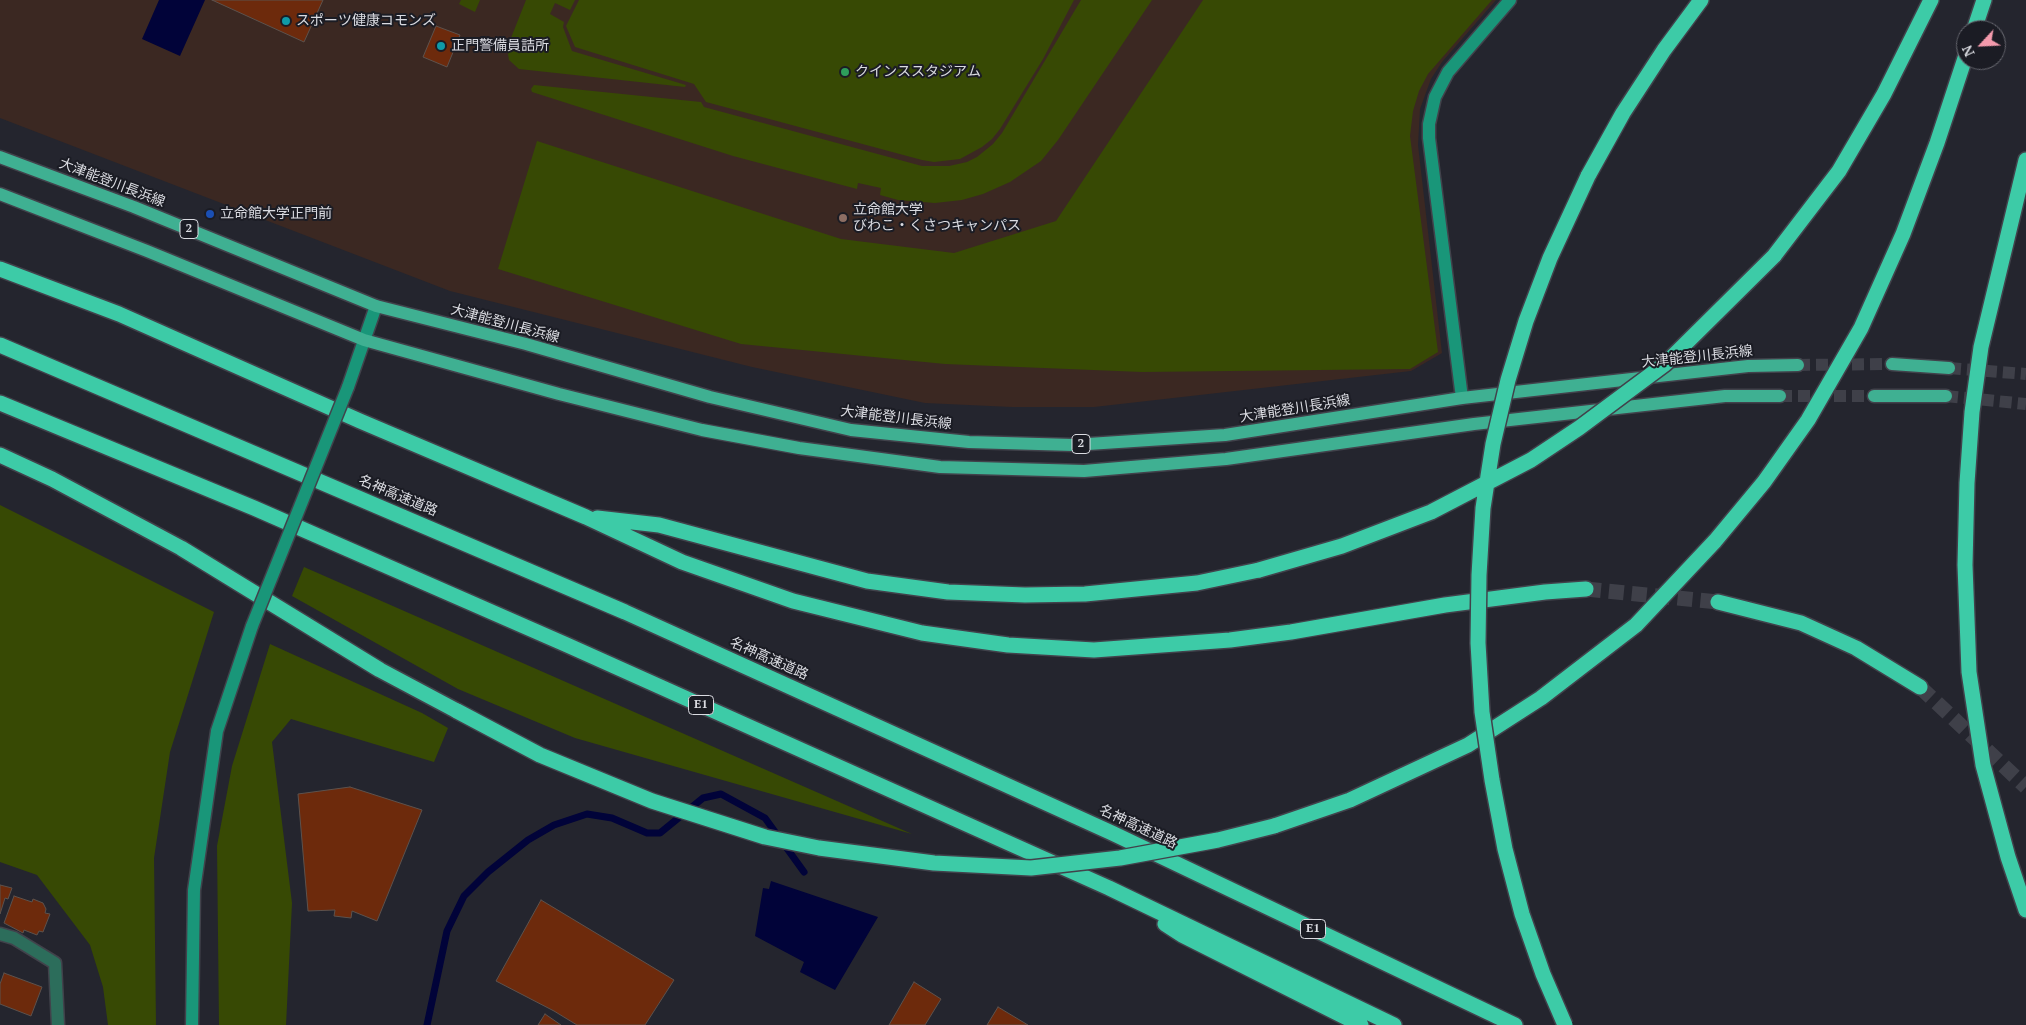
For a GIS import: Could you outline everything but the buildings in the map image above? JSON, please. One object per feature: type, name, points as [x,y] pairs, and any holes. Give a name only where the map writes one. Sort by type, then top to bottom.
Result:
[{"type":"highway","points":[[1565,1025],[1543,974],[1522,914],[1505,849],[1492,780],[1482,712],[1478,643],[1479,575],[1484,508],[1493,444],[1508,380],[1526,321],[1550,258],[1588,176],[1628,105],[1664,50],[1701,0]]},
{"type":"highway","points":[[586,517],[658,525],[867,581],[948,592],[1025,595],[1085,594],[1197,583],[1259,570],[1342,546],[1431,512],[1531,460],[1579,428],[1665,364],[1774,256],[1839,171],[1884,94],[1931,0]]},
{"type":"highway","points":[[1977,20],[1984,0]]},
{"type":"highway","points":[[0,455],[52,479],[182,548],[380,670],[540,755],[652,801],[765,837],[819,848],[934,863],[1031,868],[1120,858],[1218,840],[1274,826],[1350,800],[1424,767],[1477,740],[1541,698],[1636,625],[1715,541],[1764,482],[1808,420],[1861,328],[1903,234],[1937,143],[1961,70]]},
{"type":"highway","points":[[2026,160],[1981,347],[1970,448],[1965,565],[1969,672],[1982,756],[2008,856],[2026,910]]},
{"type":"highway","points":[[0,269],[119,314],[351,417],[586,517],[682,562],[793,601],[922,633],[1008,645],[1094,650],[1230,640],[1291,632],[1444,605],[1545,592],[1586,589]]},
{"type":"highway","name":"名神高速道路","points":[[0,345],[625,612],[1112,832],[1514,1025]]},
{"type":"highway","name":"E1","points":[[0,402],[244,504],[549,637],[1108,888],[1394,1025]]},
{"type":"highway","points":[[1718,602],[1801,623],[1856,648],[1920,687]]},
{"type":"highway","points":[[1108,888],[1182,935],[1361,1025]]},
{"type":"main road","name":"大津能登川長浜線","points":[[0,156],[134,207],[376,306],[526,344],[710,396],[851,430],[969,442],[1073,445],[1225,435],[1462,398],[1748,366],[1798,365]]},
{"type":"main road","name":"2","points":[[0,194],[147,251],[364,340],[559,394],[702,430],[799,448],[940,467],[1084,471],[1226,459],[1474,424],[1725,396],[1780,396]]},
{"type":"main road","points":[[1892,364],[1948,368]]},
{"type":"main road","points":[[1874,396],[1946,396]]},
{"type":"street","points":[[1462,398],[1429,138],[1429,124],[1435,97],[1448,72],[1510,0]]},
{"type":"street","points":[[192,1025],[194,890],[217,731],[252,626],[348,387],[376,306]]},
{"type":"street","points":[[0,934],[14,938],[55,963],[58,1025]]},
{"type":"shaded area","name":"立命館大学 びわこ・くさつキャンパス","points":[[0,0],[1496,0],[1442,62],[1431,79],[1420,109],[1418,145],[1442,353],[1411,371],[1094,407],[1012,407],[925,403],[752,367],[450,291],[0,118]]},
{"type":"shaded area","points":[[159,0],[205,0],[180,56],[142,39]]},
{"type":"shaded area","points":[[771,881],[878,917],[835,990],[800,972],[804,962],[755,936],[763,888],[769,889]]},
{"type":"green space","points":[[461,0],[480,0],[475,12],[459,4]]},
{"type":"green space","points":[[526,0],[575,0],[570,10],[555,3],[550,14],[564,22],[563,27],[572,51],[686,85],[685,87],[519,69],[509,60],[507,48]]},
{"type":"green space","name":"クインススタジアム","points":[[579,0],[1074,0],[1043,59],[992,139],[960,159],[934,162],[706,102],[694,84],[575,47],[566,26]]},
{"type":"green space","points":[[1081,0],[1152,0],[1058,140],[1041,161],[1010,182],[983,194],[962,200],[935,203],[898,200],[880,195],[881,188],[858,183],[857,189],[733,156],[532,92],[531,89],[534,85],[701,102],[704,107],[922,166],[949,166],[967,162],[977,157],[993,144],[1002,133]]},
{"type":"green space","points":[[1203,0],[1492,0],[1428,74],[1419,91],[1413,111],[1410,136],[1438,352],[1410,369],[1142,372],[945,364],[741,344],[498,269],[537,141],[841,239],[954,253],[1056,221]]},
{"type":"green space","points":[[0,505],[214,612],[170,752],[154,858],[156,1025],[108,1025],[103,987],[90,945],[37,875],[0,862]]},
{"type":"green space","points":[[304,567],[912,834],[575,738],[458,689],[292,596]]},
{"type":"green space","points":[[270,644],[422,713],[448,728],[434,762],[291,719],[272,742],[292,903],[286,1025],[219,1025],[217,846],[232,766]]},
{"type":"waterway","points":[[427,1025],[447,931],[464,896],[488,872],[528,840],[554,825],[587,814],[612,818],[647,833],[660,833],[703,798],[721,794],[765,818],[804,872]]},
{"type":"tunnel","points":[[1798,365],[1892,364]]},
{"type":"tunnel","points":[[1949,368],[2026,374]]},
{"type":"tunnel","points":[[1780,396],[1874,396]]},
{"type":"tunnel","points":[[1946,396],[2026,404]]},
{"type":"tunnel","points":[[1586,589],[1718,602]]},
{"type":"tunnel","points":[[1920,687],[2026,787]]},
{"type":"place","name":"スポーツ健康コモンズ","points":[[286,21]]},
{"type":"place","name":"正門警備員詰所","points":[[441,46]]},
{"type":"place","name":"クインススタジアム","points":[[845,72]]},
{"type":"place","name":"立命館大学正門前","points":[[210,214]]},
{"type":"place","name":"立命館大学 びわこ・くさつキャンパス","points":[[843,218]]}]
